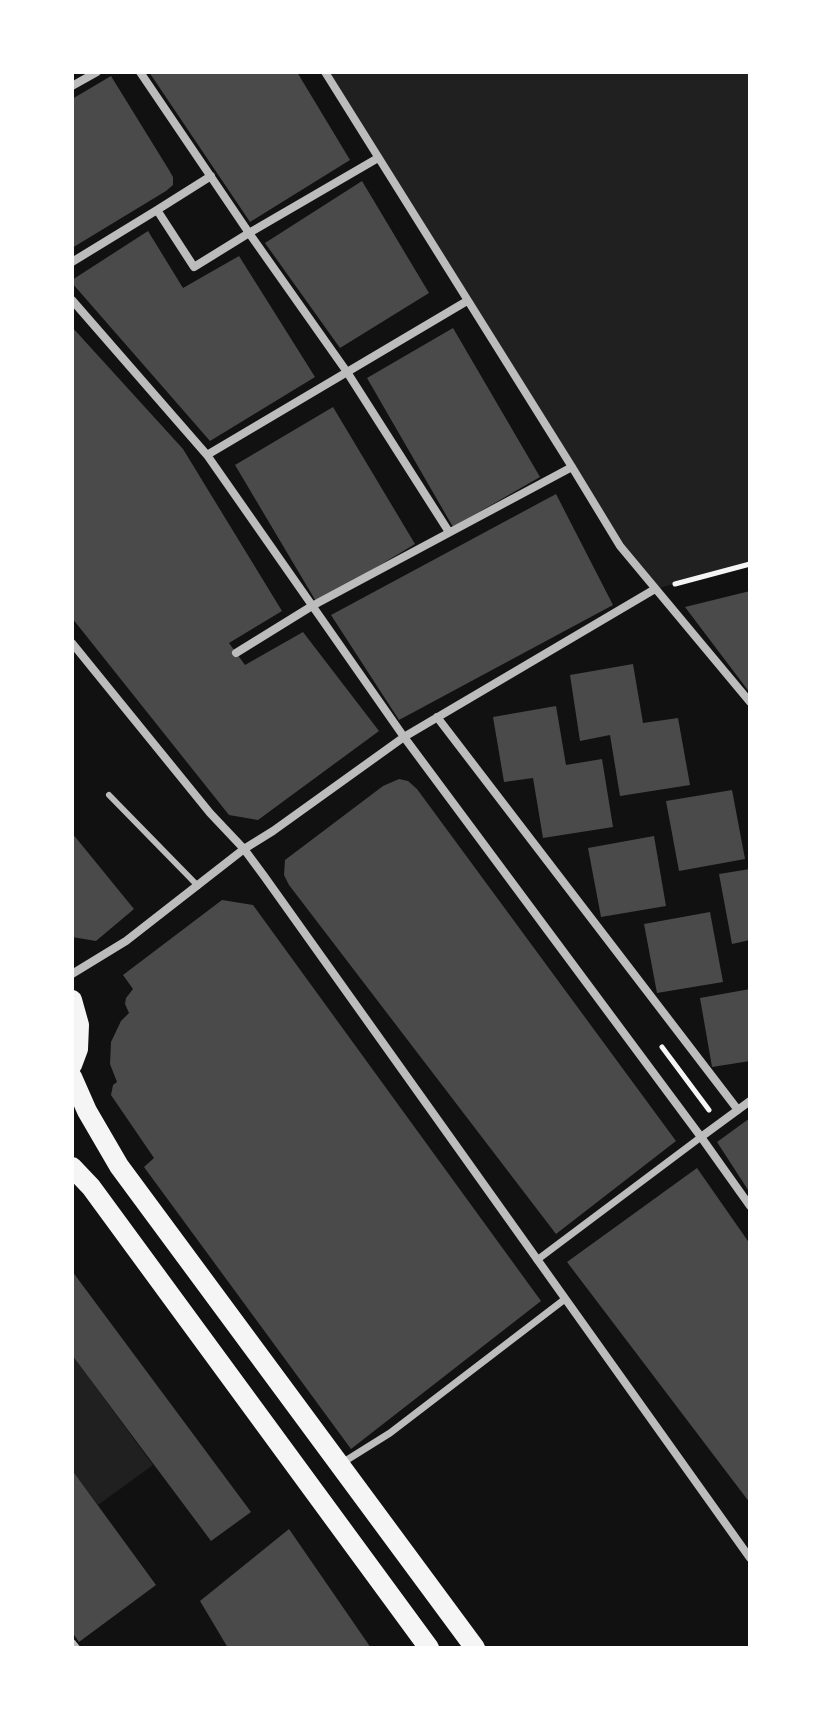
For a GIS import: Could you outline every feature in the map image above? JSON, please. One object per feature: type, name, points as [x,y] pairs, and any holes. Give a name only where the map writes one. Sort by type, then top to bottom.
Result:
[{"type":"main road","points":[[72,1000],[79,1025],[78,1049],[72,1065]]},
{"type":"main road","points":[[72,1077],[87,1111],[119,1166],[475,1648]]},
{"type":"main road","points":[[72,1167],[91,1187],[429,1648]]},
{"type":"street","points":[[72,86],[97,72]]},
{"type":"street","points":[[140,72],[347,372],[449,532]]},
{"type":"street","points":[[325,72],[620,546],[750,702]]},
{"type":"street","points":[[157,210],[194,267],[378,158]]},
{"type":"street","points":[[72,262],[211,176]]},
{"type":"street","points":[[72,300],[207,455],[404,737],[750,1206]]},
{"type":"street","points":[[207,455],[467,301]]},
{"type":"street","points":[[236,653],[312,606],[572,467]]},
{"type":"street","points":[[72,974],[126,941],[244,849],[404,737],[655,589]]},
{"type":"street","points":[[72,643],[210,813],[244,849],[750,1558]]},
{"type":"street","points":[[437,717],[738,1110]]},
{"type":"street","points":[[537,1260],[750,1101]]},
{"type":"street","points":[[341,1464],[390,1433],[565,1299]]},
{"type":"street","points":[[72,1643],[76,1648]]},
{"type":"lane","points":[[109,795],[198,886]]},
{"type":"path","points":[[655,589],[750,564]]},
{"type":"shaded area","points":[[325,72],[750,72],[750,564],[655,589],[620,546]]},
{"type":"shaded area","points":[[72,1355],[153,1465],[98,1505],[72,1470]]},
{"type":"building","points":[[149,72],[297,72],[350,160],[250,222]]},
{"type":"building","points":[[111,76],[173,177],[173,185],[72,248],[72,99]]},
{"type":"building","points":[[362,181],[429,293],[340,348],[265,243]]},
{"type":"building","points":[[148,231],[183,288],[239,256],[315,377],[210,441],[72,283],[72,280]]},
{"type":"building","points":[[72,327],[183,449],[282,611],[229,643],[245,665],[303,632],[379,731],[258,820],[229,815],[72,618]]},
{"type":"building","points":[[453,328],[540,477],[453,527],[367,378]]},
{"type":"building","points":[[333,407],[415,544],[317,603],[235,465]]},
{"type":"building","points":[[556,494],[613,605],[399,720],[331,615]]},
{"type":"building","points":[[750,591],[750,693],[685,607]]},
{"type":"building","points":[[633,664],[643,723],[678,718],[690,785],[620,796],[610,735],[580,741],[570,675]]},
{"type":"building","points":[[556,706],[566,765],[602,759],[613,827],[543,838],[533,778],[504,782],[493,717]]},
{"type":"building","points":[[399,779],[408,781],[417,789],[676,1141],[556,1234],[284,875],[285,860],[383,786]]},
{"type":"building","points":[[732,790],[745,859],[679,871],[666,801]]},
{"type":"building","points":[[72,833],[134,909],[96,941],[72,937]]},
{"type":"building","points":[[654,836],[666,906],[601,917],[588,848]]},
{"type":"building","points":[[750,869],[750,940],[732,944],[719,874]]},
{"type":"building","points":[[222,900],[253,905],[541,1301],[351,1449],[144,1167],[154,1158],[111,1095],[117,1082],[110,1064],[111,1042],[121,1021],[129,1013],[126,998],[133,989],[123,975]]},
{"type":"building","points":[[710,912],[723,982],[657,993],[644,924]]},
{"type":"building","points":[[750,989],[750,1061],[712,1067],[700,998]]},
{"type":"building","points":[[750,1118],[750,1193],[717,1142]]},
{"type":"building","points":[[697,1168],[750,1244],[750,1503],[567,1262]]},
{"type":"building","points":[[72,1271],[251,1512],[211,1541],[72,1355]]},
{"type":"building","points":[[72,1470],[156,1585],[79,1642],[72,1632]]},
{"type":"building","points":[[289,1529],[371,1648],[228,1648],[200,1601]]}]
